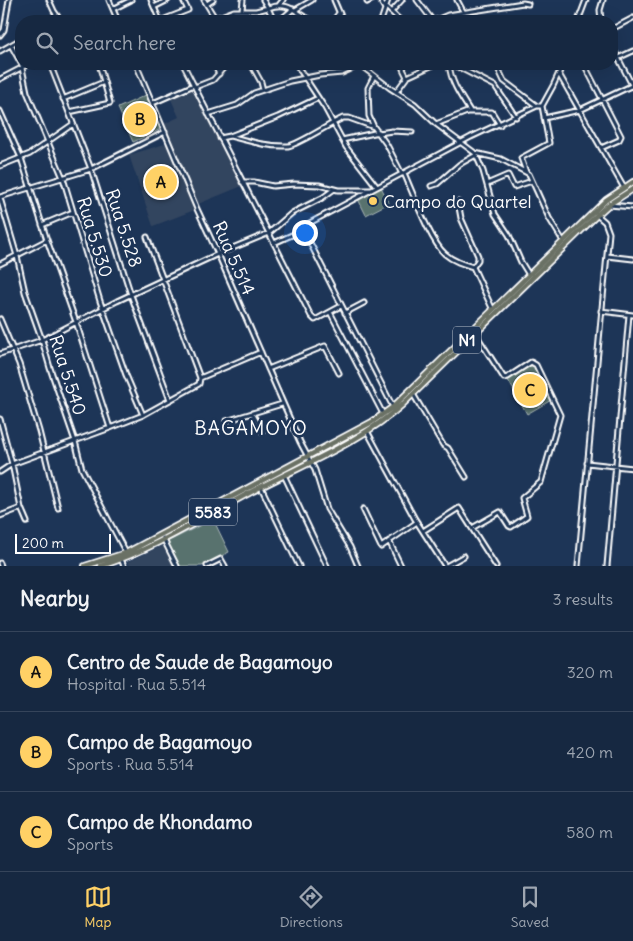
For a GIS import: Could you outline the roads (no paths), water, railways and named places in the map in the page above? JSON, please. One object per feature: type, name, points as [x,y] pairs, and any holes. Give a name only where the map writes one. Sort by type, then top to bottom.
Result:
[{"type":"highway","name":"N1","points":[[323,452],[365,427],[393,407],[606,200],[633,182]]},
{"type":"highway","name":"N1","points":[[323,452],[329,452],[367,431],[397,409],[597,215],[608,205],[633,189]]},
{"type":"highway","name":"5583","points":[[85,566],[126,553],[323,452]]},
{"type":"highway","name":"5583","points":[[101,566],[121,559],[163,538],[284,475],[309,459]]},
{"type":"street","points":[[0,35],[4,30],[9,0]]},
{"type":"street","points":[[50,0],[58,15]]},
{"type":"street","points":[[109,0],[116,15]]},
{"type":"street","points":[[113,9],[131,0]]},
{"type":"street","points":[[151,0],[157,15]]},
{"type":"street","points":[[154,7],[168,0]]},
{"type":"street","points":[[175,15],[188,10],[184,0]]},
{"type":"street","points":[[213,0],[205,2],[213,15]]},
{"type":"street","points":[[242,10],[243,0]]},
{"type":"street","points":[[263,0],[271,15]]},
{"type":"street","points":[[224,15],[242,10],[258,11],[279,4],[283,0]]},
{"type":"street","points":[[286,15],[312,0]]},
{"type":"street","points":[[334,0],[340,13]]},
{"type":"street","points":[[380,0],[386,9],[394,15]]},
{"type":"street","points":[[384,15],[388,0]]},
{"type":"street","points":[[391,12],[402,0]]},
{"type":"street","points":[[417,0],[429,15]]},
{"type":"street","points":[[457,0],[462,13]]},
{"type":"street","points":[[502,0],[504,6]]},
{"type":"street","points":[[580,15],[586,0]]},
{"type":"street","points":[[600,15],[603,0]]},
{"type":"street","points":[[450,15],[522,1],[528,4]]},
{"type":"street","points":[[279,4],[294,9],[302,15]]},
{"type":"street","points":[[0,15],[6,12]]},
{"type":"street","points":[[618,26],[633,18]]},
{"type":"street","points":[[0,50],[15,43]]},
{"type":"street","name":"Rua 5.530","points":[[12,45],[15,52]]},
{"type":"street","points":[[544,118],[580,110],[633,86],[618,58],[633,51]]},
{"type":"street","points":[[0,79],[18,70]]},
{"type":"street","name":"Rua 5.530","points":[[22,70],[27,92],[63,178],[103,308],[142,415]]},
{"type":"street","name":"Rua 5.528","points":[[52,70],[91,169],[131,295],[170,400]]},
{"type":"street","points":[[68,112],[110,103],[101,70]]},
{"type":"street","name":"Rua 5.514","points":[[139,70],[282,404],[309,459],[326,508],[350,546],[358,566]]},
{"type":"street","points":[[186,70],[311,316],[315,320],[341,306]]},
{"type":"street","points":[[217,70],[219,74]]},
{"type":"street","points":[[153,103],[210,82],[222,70]]},
{"type":"street","points":[[254,70],[263,90]]},
{"type":"street","points":[[299,70],[342,140],[378,187]]},
{"type":"street","points":[[208,114],[237,105],[254,93],[290,80],[342,73],[348,70]]},
{"type":"street","points":[[368,70],[415,104],[436,124],[475,154],[487,184],[494,214],[509,235],[521,262],[529,274]]},
{"type":"street","points":[[403,70],[406,78]]},
{"type":"street","points":[[396,92],[406,78],[422,70]]},
{"type":"street","points":[[450,70],[456,90],[470,111]]},
{"type":"street","points":[[463,70],[497,87],[516,117]]},
{"type":"street","points":[[499,70],[505,82],[536,106]]},
{"type":"street","points":[[561,70],[542,106],[548,144],[521,158],[549,218],[564,242]]},
{"type":"street","points":[[587,70],[621,136],[619,140],[601,148]]},
{"type":"street","points":[[559,74],[624,188]]},
{"type":"street","points":[[374,76],[369,84],[368,107],[369,116],[374,127],[379,132],[403,174],[442,252],[455,261],[473,267],[493,310]]},
{"type":"street","points":[[64,99],[104,82]]},
{"type":"street","points":[[497,87],[505,82]]},
{"type":"street","points":[[220,138],[230,136],[278,117],[318,98]]},
{"type":"street","points":[[274,243],[302,230],[303,226],[461,142],[536,106],[542,106]]},
{"type":"street","points":[[0,111],[32,188],[42,225],[110,428]]},
{"type":"street","points":[[436,124],[470,111],[492,112],[500,124]]},
{"type":"street","points":[[230,136],[255,144],[289,146],[332,121],[343,118],[349,118],[374,127]]},
{"type":"street","points":[[0,166],[21,158],[47,143],[73,124]]},
{"type":"street","points":[[0,197],[91,169],[165,132]]},
{"type":"street","points":[[342,140],[379,132],[412,132]]},
{"type":"street","points":[[431,186],[439,183],[460,164],[475,154],[501,160],[526,172]]},
{"type":"street","points":[[487,184],[508,175],[514,187],[532,181]]},
{"type":"street","points":[[242,182],[254,182],[273,186],[314,185],[334,190],[371,190]]},
{"type":"street","points":[[0,354],[42,340],[162,280],[269,233],[292,213],[334,190]]},
{"type":"street","name":"Rua 5.540","points":[[0,197],[17,256],[24,292],[42,340],[85,477],[126,553]]},
{"type":"street","points":[[458,202],[460,218],[478,256],[478,260],[473,267]]},
{"type":"street","points":[[608,205],[633,207]]},
{"type":"street","points":[[42,225],[73,212]]},
{"type":"street","points":[[578,566],[609,234],[608,227],[597,215]]},
{"type":"street","points":[[302,230],[393,407]]},
{"type":"street","points":[[0,472],[12,464],[75,442],[142,415],[199,384],[200,378],[146,237]]},
{"type":"street","points":[[0,264],[47,240]]},
{"type":"street","points":[[607,256],[633,259]]},
{"type":"street","points":[[345,312],[364,302]]},
{"type":"street","points":[[601,311],[631,315],[615,466],[607,566]]},
{"type":"street","points":[[330,312],[383,414]]},
{"type":"street","points":[[0,319],[19,364],[45,453],[58,508]]},
{"type":"street","points":[[472,528],[500,512],[511,527],[528,516],[522,498],[541,482],[560,415],[536,365],[531,362],[504,378],[475,333]]},
{"type":"street","points":[[268,369],[325,346],[338,373]]},
{"type":"street","points":[[200,378],[261,352]]},
{"type":"street","points":[[413,393],[443,445],[448,448],[466,478]]},
{"type":"street","points":[[226,421],[282,404]]},
{"type":"street","points":[[252,413],[262,431]]},
{"type":"street","points":[[0,419],[21,508],[27,522]]},
{"type":"street","points":[[367,431],[423,531],[445,566],[464,556]]},
{"type":"street","points":[[587,464],[633,468]]},
{"type":"street","points":[[284,475],[328,566]]},
{"type":"street","points":[[261,487],[299,566]]},
{"type":"street","points":[[0,516],[21,508]]},
{"type":"street","points":[[423,531],[459,508],[496,566]]},
{"type":"street","points":[[363,509],[380,547],[418,522]]},
{"type":"street","points":[[163,538],[177,566]]},
{"type":"street","points":[[389,541],[401,566]]},
{"type":"street","points":[[121,559],[124,566]]},
{"type":"street","points":[[206,566],[221,559],[225,566]]},
{"type":"place","name":"Campo de Bagamoyo","points":[[140,119]]},
{"type":"place","name":"Centro de Saude de Bagamoyo","points":[[161,182]]},
{"type":"place","name":"Campo do Quartel","points":[[373,201]]},
{"type":"place","name":"Campo de Khondamo","points":[[530,390]]},
{"type":"district","name":"BAGAMOYO","points":[[251,428]]}]
